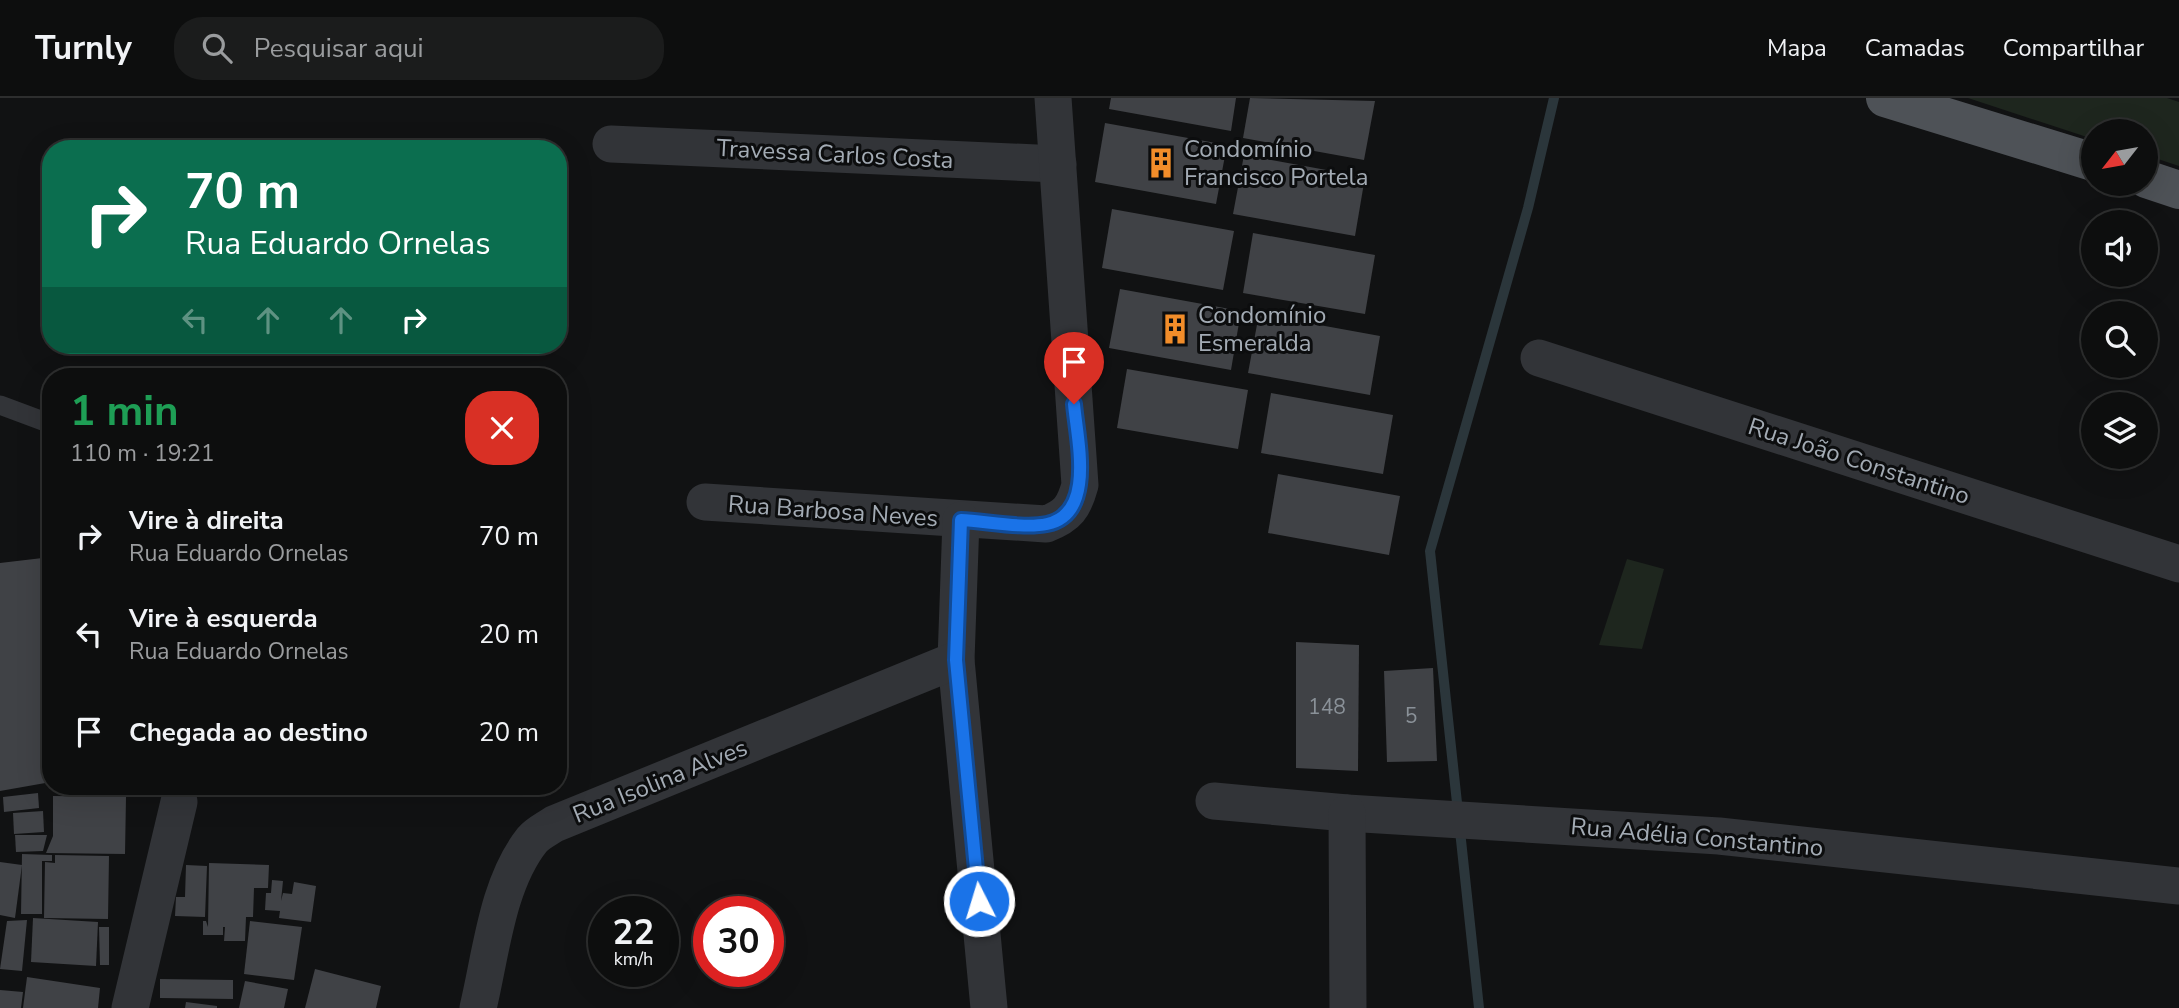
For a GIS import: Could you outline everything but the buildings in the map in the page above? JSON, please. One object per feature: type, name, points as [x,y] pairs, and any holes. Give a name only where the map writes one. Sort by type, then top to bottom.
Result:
[{"type":"main road","points":[[1885,98],[2081,158]]},
{"type":"main road","points":[[2158,183],[2179,190]]},
{"type":"street","name":"Rua Barbosa Neves","points":[[705,502],[1046,524],[1063,518],[1075,505],[1080,485],[1053,98]]},
{"type":"street","name":"Travessa Carlos Costa","points":[[611,144],[1058,164]]},
{"type":"street","name":"Rua João Constantino","points":[[1539,358],[2179,564]]},
{"type":"street","points":[[961,520],[956,660],[989,1008]]},
{"type":"street","name":"Rua Isolina Alves","points":[[478,1008],[506,890],[519,860],[534,837],[554,824],[956,660]]},
{"type":"street","name":"Rua Adélia Constantino","points":[[1214,801],[1347,813],[1719,836],[2179,886]]},
{"type":"street","points":[[130,1008],[179,802]]},
{"type":"street","points":[[1347,813],[1348,1008]]},
{"type":"lane","points":[[0,405],[42,421]]},
{"type":"shaded area","points":[[1968,98],[2167,98],[2179,102],[2179,166],[2158,159],[2158,119],[2081,119],[2081,135]]},
{"type":"shaded area","points":[[1627,559],[1664,569],[1642,649],[1599,645]]},
{"type":"waterway","points":[[1479,1008],[1430,551],[1528,208],[1554,98]]},
{"type":"place","name":"Condomínio Francisco Portela","points":[[1161,163]]},
{"type":"place","name":"Condomínio Esmeralda","points":[[1175,329]]},
{"type":"route","points":[[979,901],[956,660],[961,520],[1046,524],[1063,518],[1075,505],[1080,485],[1074,404]]}]
